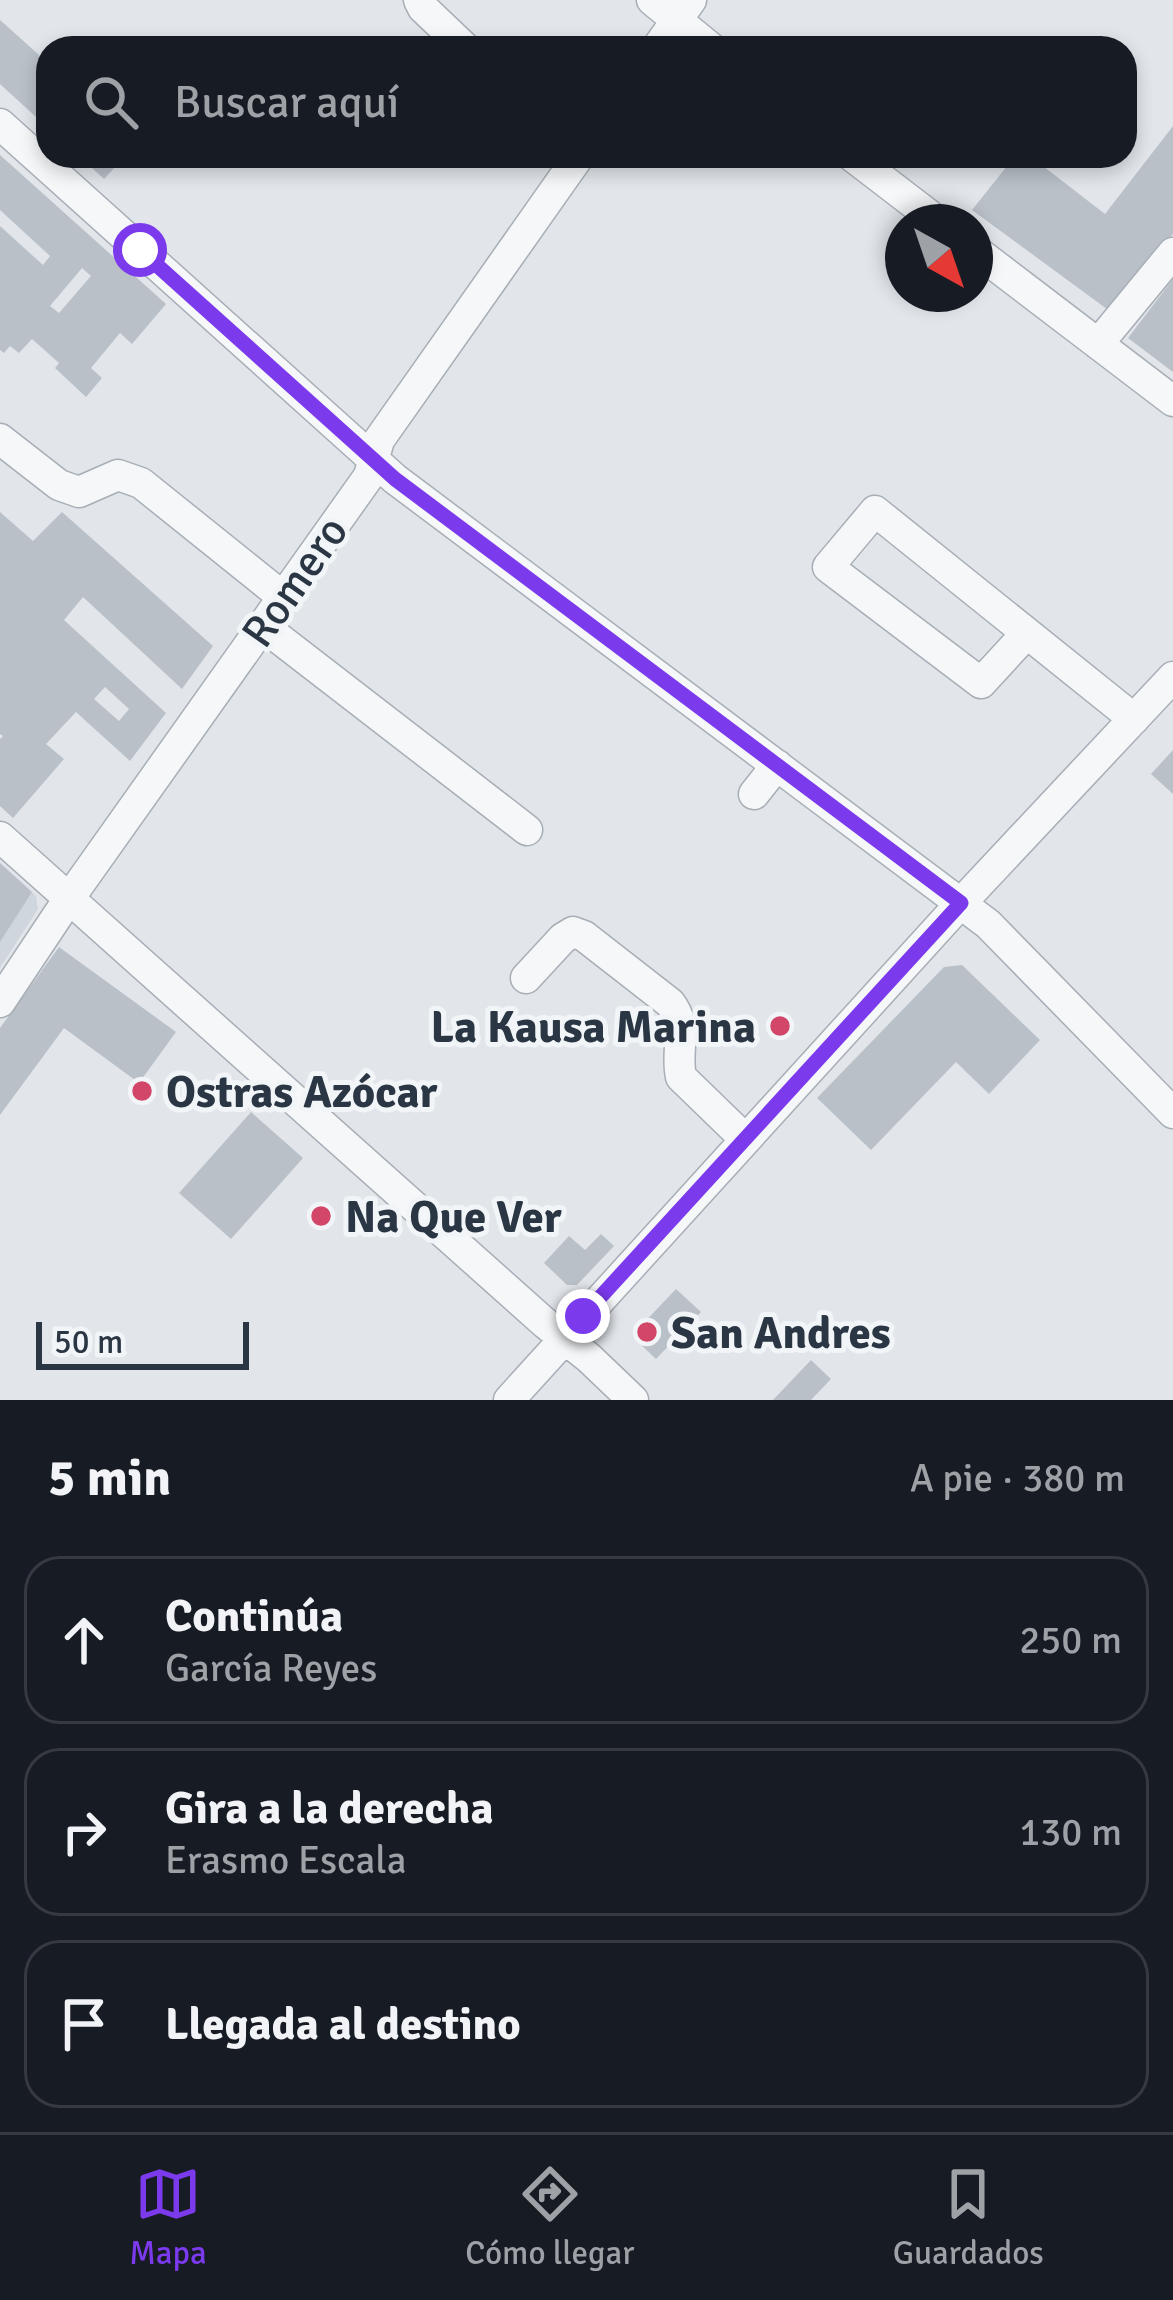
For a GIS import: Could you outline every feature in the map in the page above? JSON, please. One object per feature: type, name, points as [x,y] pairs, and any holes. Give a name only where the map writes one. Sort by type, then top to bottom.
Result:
[{"type":"street","points":[[419,0],[453,36]]},
{"type":"street","points":[[652,0],[684,11],[702,36]]},
{"type":"street","points":[[666,36],[684,11]]},
{"type":"street","points":[[0,124],[36,156]]},
{"type":"street","points":[[49,168],[373,460],[961,903],[1006,941],[1173,1113]]},
{"type":"street","name":"Romero","points":[[0,1002],[369,476],[379,440],[570,168]]},
{"type":"street","points":[[868,168],[915,204]]},
{"type":"street","points":[[1099,344],[1173,254]]},
{"type":"street","points":[[993,264],[1173,401]]},
{"type":"street","points":[[0,440],[58,485],[79,492],[118,476],[141,483],[283,597]]},
{"type":"street","points":[[1027,633],[981,682],[828,567],[875,511],[1027,633],[1134,719]]},
{"type":"street","points":[[263,626],[527,830]]},
{"type":"street","points":[[509,1400],[1173,676]]},
{"type":"street","points":[[754,794],[777,765]]},
{"type":"street","points":[[0,838],[633,1400]]},
{"type":"street","points":[[526,978],[563,938],[573,932],[584,937],[679,1014],[681,1077],[745,1139]]},
{"type":"shaded area","points":[[0,863],[36,896],[38,909],[0,968]]},
{"type":"building","points":[[0,20],[36,52],[36,117],[0,84]]},
{"type":"building","points":[[1173,126],[1173,234],[1111,312],[993,225],[993,204],[977,204],[1005,168],[1046,168],[1105,214]]},
{"type":"building","points":[[0,155],[166,304],[132,344],[120,333],[91,368],[102,378],[86,397],[32,339],[19,353],[10,346],[4,353],[0,350],[0,226],[43,265],[50,256],[0,210]],"holes":[[[82,268],[91,276],[59,313],[50,306]]]},
{"type":"building","points":[[92,168],[114,168],[104,179]]},
{"type":"building","points":[[1173,279],[1173,372],[1128,338]]},
{"type":"building","points":[[0,512],[33,541],[62,512],[213,646],[182,689],[83,597],[64,620],[166,713],[130,761],[76,712],[46,744],[64,759],[13,818],[0,806]],"holes":[[[105,687],[129,709],[119,721],[94,699]]]},
{"type":"building","points":[[1173,750],[1173,794],[1151,774]]},
{"type":"building","points":[[0,863],[32,892],[0,942]]},
{"type":"building","points":[[59,947],[176,1032],[139,1083],[64,1028],[0,1115],[0,1028]]},
{"type":"building","points":[[962,965],[1040,1040],[989,1094],[956,1062],[871,1150],[817,1098],[944,967]]},
{"type":"building","points":[[251,1112],[303,1158],[231,1239],[179,1193]]},
{"type":"building","points":[[601,1234],[614,1246],[577,1285],[567,1285],[544,1263],[569,1236],[585,1250]]},
{"type":"building","points":[[676,1289],[701,1312],[656,1359],[637,1341],[638,1329]]},
{"type":"building","points":[[811,1360],[831,1379],[811,1400],[773,1400]]},
{"type":"place","name":"La Kausa Marina","points":[[780,1026]]},
{"type":"place","name":"Ostras Azócar","points":[[142,1091]]},
{"type":"place","name":"Na Que Ver","points":[[321,1216]]},
{"type":"place","name":"San Andres","points":[[647,1332]]},
{"type":"route","points":[[140,250],[395,479],[961,903],[583,1316]]}]
